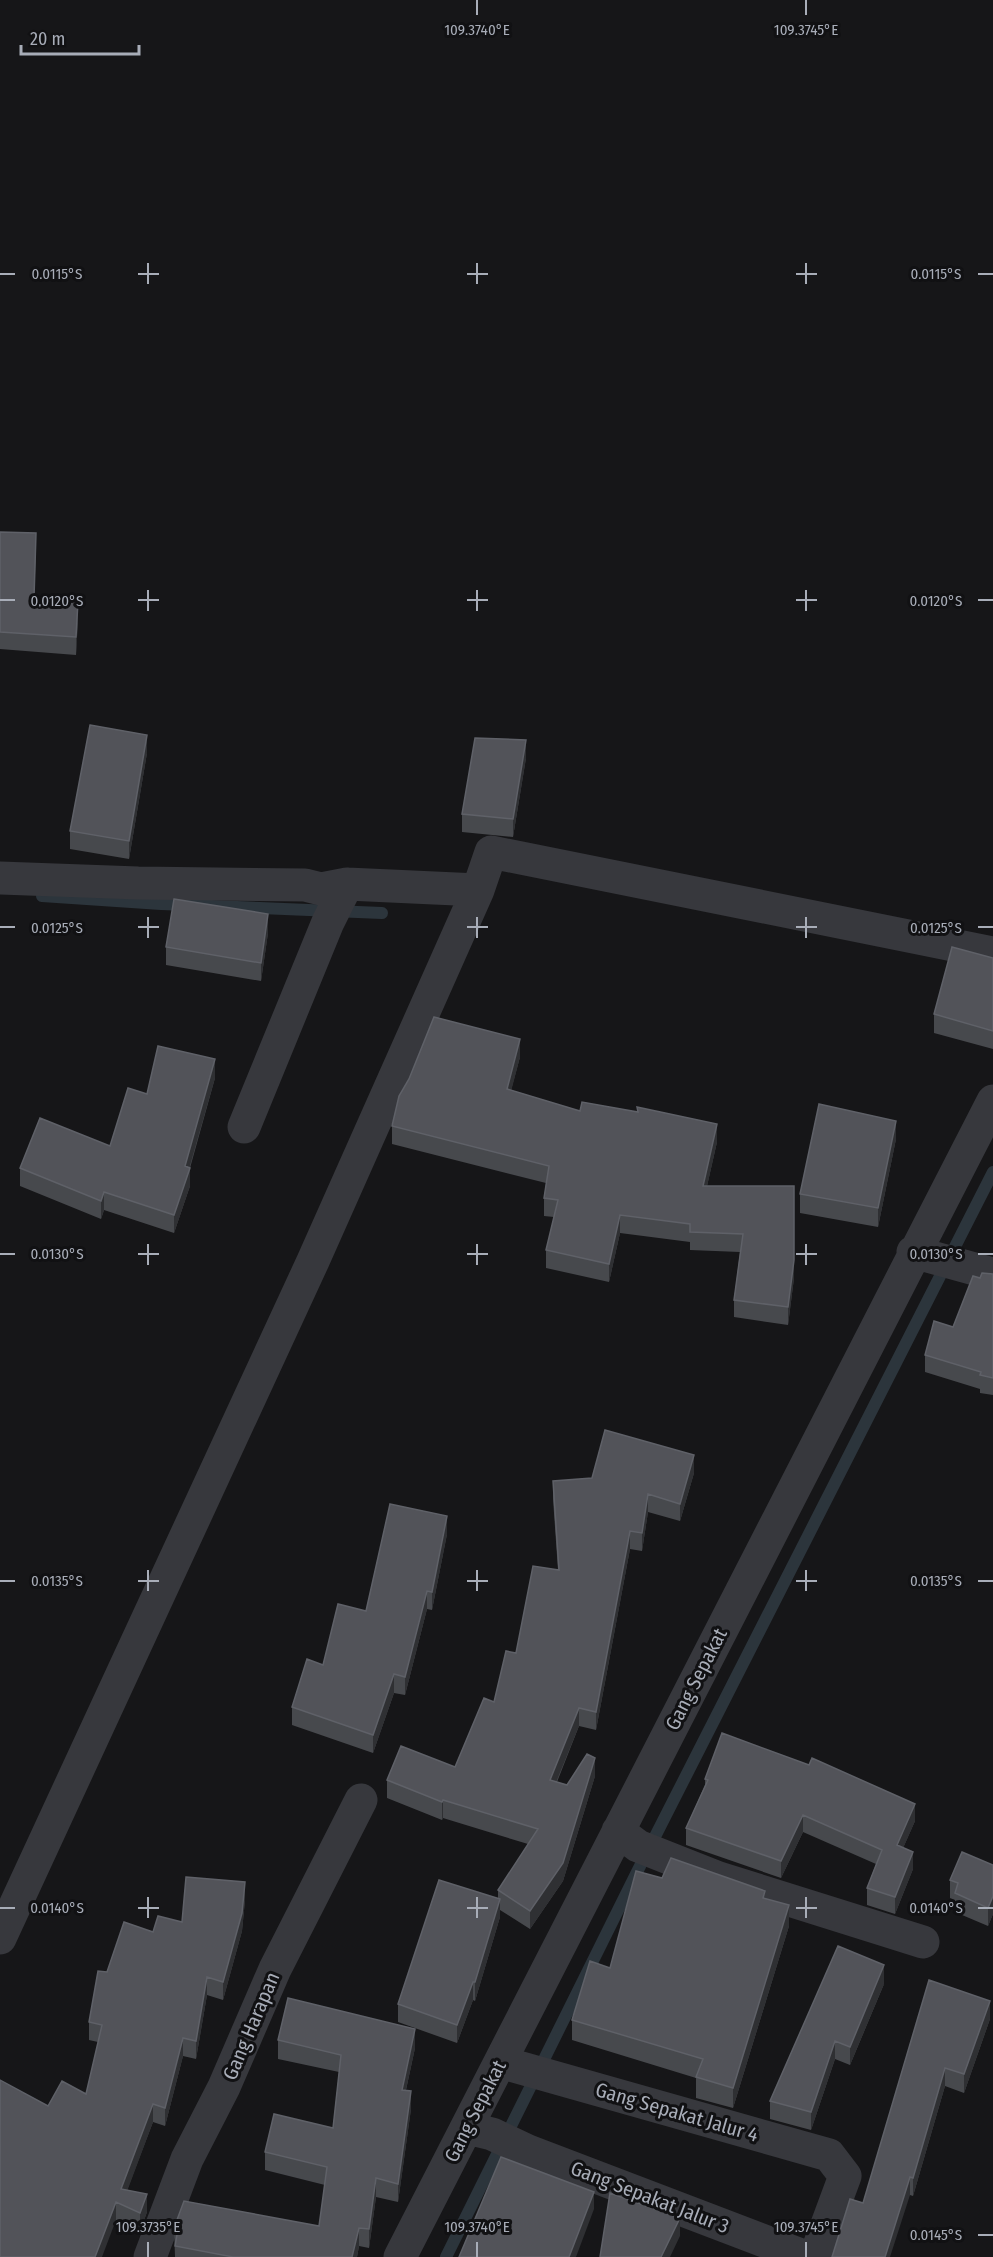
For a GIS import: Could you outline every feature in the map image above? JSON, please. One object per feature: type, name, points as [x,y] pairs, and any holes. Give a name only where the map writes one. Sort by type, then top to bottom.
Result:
[{"type":"street","points":[[0,1938],[313,1261],[478,890],[491,852],[993,953]]},
{"type":"street","points":[[0,878],[138,884],[305,885],[321,889],[347,884],[478,890]]},
{"type":"street","points":[[244,1127],[328,922],[347,884]]},
{"type":"street","name":"Gang Sepakat","points":[[399,2257],[479,2131],[510,2065],[628,1838],[922,1254],[993,1101]]},
{"type":"street","points":[[922,1254],[985,1271]]},
{"type":"street","name":"Gang Harapan","points":[[150,2257],[187,2159],[224,2087],[275,1969],[361,1800]]},
{"type":"street","points":[[628,1838],[668,1856],[771,1895],[922,1942]]},
{"type":"street","name":"Gang Sepakat Jalur 4","points":[[510,2065],[829,2156],[845,2176],[815,2257]]},
{"type":"street","name":"Gang Sepakat Jalur 3","points":[[479,2131],[806,2257]]},
{"type":"building","points":[[0,532],[36,533],[34,598],[78,601],[76,637],[0,632]]},
{"type":"building","points":[[90,725],[147,735],[129,841],[70,831]]},
{"type":"building","points":[[475,738],[526,740],[513,819],[462,814]]},
{"type":"building","points":[[174,899],[268,914],[261,963],[166,947]]},
{"type":"building","points":[[952,947],[993,958],[993,1031],[934,1014]]},
{"type":"building","points":[[434,1017],[520,1039],[507,1089],[580,1111],[582,1102],[638,1112],[637,1107],[717,1124],[703,1186],[794,1186],[794,1260],[788,1307],[734,1300],[743,1234],[690,1232],[690,1224],[620,1215],[609,1264],[546,1250],[558,1200],[544,1198],[549,1166],[392,1126],[399,1096],[409,1079]]},
{"type":"building","points":[[158,1046],[215,1059],[185,1166],[190,1168],[174,1215],[104,1192],[101,1201],[20,1168],[40,1118],[110,1146],[128,1088],[147,1094]]},
{"type":"building","points":[[819,1104],[896,1121],[878,1208],[800,1194]]},
{"type":"building","points":[[982,1273],[993,1274],[993,1378],[980,1375],[981,1372],[925,1355],[934,1321],[953,1327],[973,1276],[980,1278]]},
{"type":"building","points":[[605,1430],[694,1455],[680,1504],[648,1494],[642,1533],[630,1531],[596,1712],[579,1708],[550,1780],[567,1785],[587,1754],[595,1758],[563,1863],[530,1911],[498,1890],[538,1829],[443,1800],[442,1802],[387,1780],[401,1746],[455,1767],[484,1698],[494,1702],[506,1651],[516,1653],[533,1566],[559,1570],[553,1481],[592,1478]]},
{"type":"building","points":[[390,1504],[447,1516],[432,1592],[427,1591],[405,1677],[394,1674],[373,1735],[292,1707],[307,1659],[323,1665],[338,1604],[366,1611]]},
{"type":"building","points":[[722,1733],[809,1765],[812,1758],[915,1804],[897,1845],[913,1852],[895,1897],[867,1888],[882,1850],[803,1815],[781,1861],[686,1828],[708,1780],[705,1779]]},
{"type":"building","points":[[962,1852],[993,1865],[993,1896],[988,1908],[955,1893],[958,1883],[950,1880]]},
{"type":"building","points":[[671,1858],[765,1891],[763,1898],[789,1905],[733,2088],[696,2077],[703,2059],[572,2020],[590,1961],[610,1968],[636,1871],[662,1878]]},
{"type":"building","points":[[186,1877],[245,1882],[242,1913],[223,1982],[207,1977],[196,2041],[183,2038],[165,2108],[153,2104],[121,2189],[147,2194],[140,2213],[116,2202],[95,2257],[0,2257],[0,2080],[48,2106],[62,2081],[86,2094],[102,2025],[89,2022],[98,1971],[107,1972],[124,1922],[153,1932],[158,1916],[182,1922]]},
{"type":"building","points":[[439,1880],[500,1899],[475,1982],[473,1982],[457,2025],[398,2004]]},
{"type":"building","points":[[838,1946],[884,1965],[850,2047],[835,2041],[811,2112],[770,2101]]},
{"type":"building","points":[[929,1980],[990,2001],[964,2074],[945,2068],[913,2178],[910,2177],[885,2257],[832,2257],[850,2199],[863,2203]]},
{"type":"building","points":[[288,1998],[415,2029],[402,2090],[411,2091],[398,2184],[376,2178],[369,2229],[359,2228],[352,2257],[233,2257],[175,2246],[178,2229],[174,2228],[184,2201],[319,2226],[327,2167],[265,2152],[274,2114],[333,2128],[341,2055],[278,2040]]},
{"type":"building","points":[[501,2157],[594,2192],[569,2257],[459,2257]]},
{"type":"building","points":[[610,2193],[680,2218],[661,2257],[600,2257]]},
{"type":"waterway","points":[[42,896],[161,904],[382,913]]},
{"type":"waterway","points":[[446,2257],[637,1872],[993,1172]]}]
